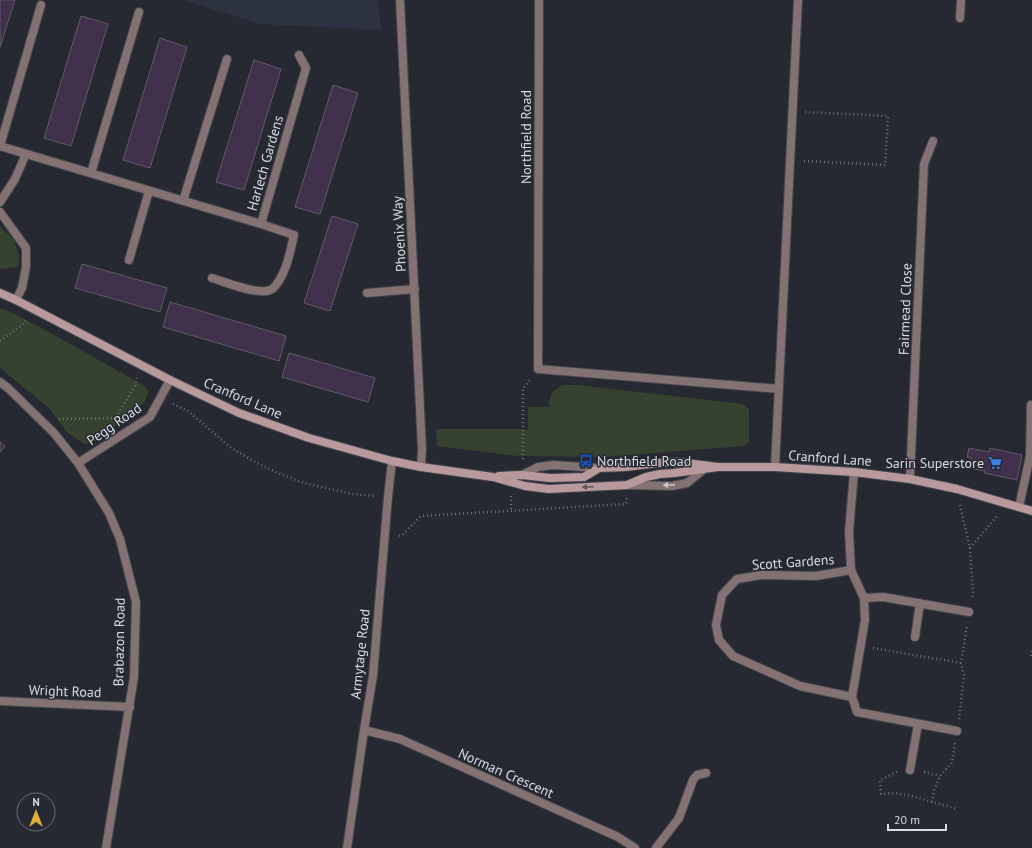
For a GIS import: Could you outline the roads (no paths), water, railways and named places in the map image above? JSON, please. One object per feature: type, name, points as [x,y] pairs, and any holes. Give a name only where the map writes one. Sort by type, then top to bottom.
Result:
[{"type":"street","name":"Phoenix Way","points":[[400,0],[415,290],[422,449],[421,466]]},
{"type":"street","name":"Northfield Road","points":[[539,0],[538,369],[779,389]]},
{"type":"street","points":[[775,467],[798,0]]},
{"type":"street","points":[[960,18],[961,0]]},
{"type":"street","name":"Harlech Gardens","points":[[41,5],[0,146],[260,224],[306,68],[299,55]]},
{"type":"street","points":[[91,173],[139,12]]},
{"type":"street","points":[[183,201],[228,58]]},
{"type":"street","name":"Fairmead Close","points":[[910,479],[924,164],[933,141]]},
{"type":"street","points":[[0,202],[15,178],[26,154]]},
{"type":"street","points":[[129,260],[149,191]]},
{"type":"street","points":[[0,212],[26,248],[26,267],[22,288],[16,300]]},
{"type":"street","points":[[212,278],[251,290],[262,292],[272,290],[282,278],[290,254],[294,235],[260,224]]},
{"type":"street","points":[[367,293],[415,290]]},
{"type":"street","name":"Cranford Lane","points":[[0,293],[36,310],[170,380],[239,413],[311,439],[392,461],[493,477],[525,486],[549,489],[627,485],[672,486],[687,483],[703,470]]},
{"type":"street","name":"Pegg Road","points":[[78,463],[150,417],[170,380]]},
{"type":"street","name":"Brabazon Road","points":[[0,382],[8,388],[54,434],[78,463],[109,513],[120,539],[136,602],[134,677],[106,848]]},
{"type":"street","points":[[1019,507],[1030,456],[1031,405]]},
{"type":"street","name":"Armytage Road","points":[[347,848],[373,676],[392,461]]},
{"type":"street","name":"Cranford Lane","points":[[522,475],[538,467],[553,465],[599,468],[678,462],[718,467],[775,467],[854,472],[910,479],[957,489],[1032,511]]},
{"type":"street","name":"Cranford Lane","points":[[627,485],[653,475],[718,467]]},
{"type":"street","name":"Cranford Lane","points":[[493,477],[522,475],[550,478],[584,477],[599,468]]},
{"type":"street","name":"Scott Gardens","points":[[851,570],[816,576],[762,575],[737,579],[722,595],[716,625],[719,640],[733,656],[800,686],[852,698],[865,620],[864,598],[851,570],[849,532],[854,472]]},
{"type":"street","points":[[864,598],[883,597],[969,612]]},
{"type":"street","points":[[915,638],[920,603]]},
{"type":"street","points":[[852,698],[857,712],[957,731]]},
{"type":"street","name":"Wright Road","points":[[0,701],[130,707]]},
{"type":"street","points":[[910,770],[918,724]]},
{"type":"street","name":"Norman Crescent","points":[[364,730],[400,739],[618,837],[635,848]]},
{"type":"street","points":[[656,848],[679,818],[693,780],[697,775],[706,773]]},
{"type":"place","name":"Northfield Road","points":[[586,461]]},
{"type":"place","name":"Sarin Superstore","points":[[995,463]]}]
